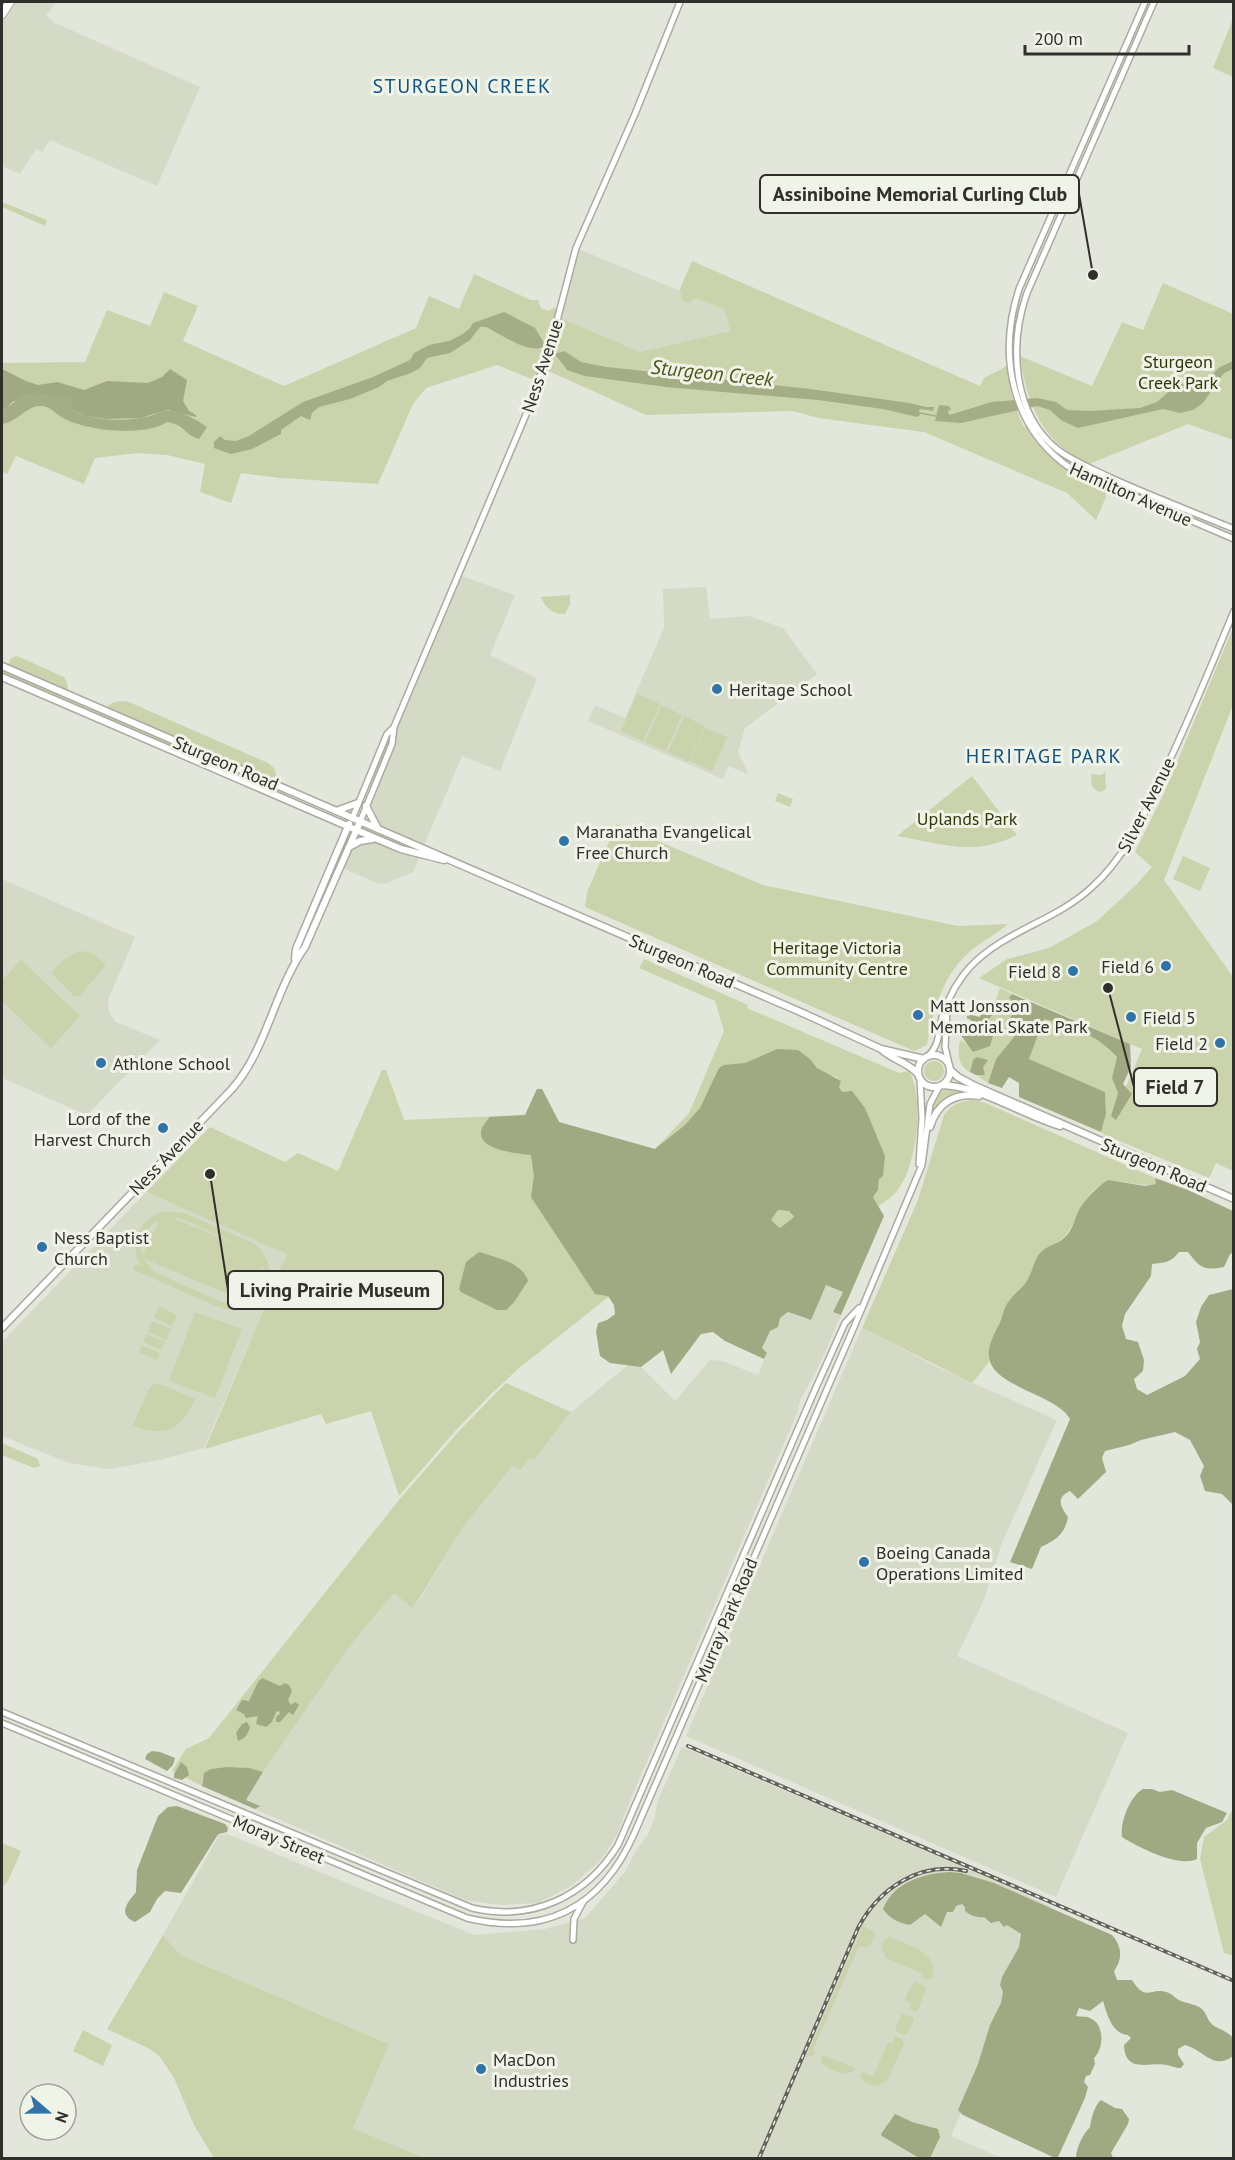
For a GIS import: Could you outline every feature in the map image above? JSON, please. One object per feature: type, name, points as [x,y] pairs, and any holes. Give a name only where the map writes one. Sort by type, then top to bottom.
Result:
[{"type":"highway","points":[[2,14],[10,2]]},
{"type":"main road","name":"Sturgeon Road","points":[[2,666],[881,1049],[926,1057]]},
{"type":"main road","name":"Sturgeon Road","points":[[2,677],[401,849],[449,861]]},
{"type":"main road","points":[[336,811],[358,803]]},
{"type":"main road","points":[[366,806],[379,830]]},
{"type":"main road","name":"Ness Avenue","points":[[294,962],[296,949],[352,819]]},
{"type":"main road","name":"Ness Avenue","points":[[2,1328],[239,1081],[257,1050],[294,962],[305,947],[360,822]]},
{"type":"main road","points":[[349,848],[360,841],[375,838]]},
{"type":"main road","name":"Sturgeon Road","points":[[881,1049],[887,1055],[910,1066],[919,1077]]},
{"type":"main road","points":[[940,1056],[949,1067],[948,1079],[940,1086],[928,1086],[919,1077],[919,1066],[926,1057],[940,1056]]},
{"type":"main road","name":"Sturgeon Road","points":[[949,1067],[958,1077],[967,1082],[1233,1199]]},
{"type":"main road","name":"Sturgeon Road","points":[[940,1086],[963,1088],[1043,1121],[1074,1130]]},
{"type":"main road","points":[[930,1127],[936,1113],[949,1100],[969,1095],[989,1098]]},
{"type":"street","name":"Ness Avenue","points":[[360,822],[392,744],[394,727],[533,398],[554,332],[576,248],[635,114],[680,2]]},
{"type":"street","name":"Hamilton Avenue","points":[[1145,2],[1018,289],[1009,330],[1010,365],[1039,442],[1056,458],[1073,470],[1233,539]]},
{"type":"street","name":"Hamilton Avenue","points":[[1018,391],[1018,331],[1024,301],[1154,2]]},
{"type":"street","name":"Hamilton Avenue","points":[[1030,422],[1048,440],[1075,461],[1233,530]]},
{"type":"street","name":"Silver Avenue","points":[[926,1057],[936,1046],[943,1015],[965,973],[988,950],[1011,935],[1080,898],[1120,857],[1139,825],[1174,751],[1233,611]]},
{"type":"street","name":"Ness Avenue","points":[[352,819],[387,734],[394,727]]},
{"type":"street","name":"Silver Avenue","points":[[949,1067],[945,1047],[945,1030],[950,1000]]},
{"type":"street","name":"Murray Park Road","points":[[915,1180],[921,1141],[922,1100],[919,1077]]},
{"type":"street","name":"Murray Park Road","points":[[561,1913],[584,1901],[603,1886],[623,1858],[854,1327],[924,1159],[930,1104],[940,1086]]},
{"type":"street","points":[[926,1138],[930,1127]]},
{"type":"street","name":"Murray Park Road","points":[[557,1901],[572,1894],[589,1881],[612,1856],[845,1323],[862,1305]]},
{"type":"street","points":[[679,1706],[684,1718]]},
{"type":"street","name":"Moray Street","points":[[2,1712],[472,1908],[487,1912],[508,1912],[528,1910],[557,1901]]},
{"type":"street","name":"Moray Street","points":[[2,1723],[467,1918],[491,1923],[518,1924],[542,1920],[561,1913]]},
{"type":"street","points":[[573,1940],[574,1919],[584,1901]]},
{"type":"shaded area","points":[[2,2],[56,2],[46,16],[55,23],[200,87],[157,186],[50,140],[42,152],[36,149],[20,174],[2,166]]},
{"type":"shaded area","points":[[576,248],[724,309],[730,331],[640,352],[558,317]]},
{"type":"shaded area","points":[[504,312],[535,328],[544,343],[558,353],[564,351],[581,362],[607,367],[810,389],[934,407],[933,411],[921,409],[917,417],[883,409],[818,400],[666,387],[585,376],[567,370],[558,358],[543,347],[522,346],[486,327],[480,327],[470,340],[450,353],[427,358],[420,368],[411,373],[387,381],[379,387],[350,399],[319,407],[312,413],[310,420],[301,416],[281,430],[281,434],[252,449],[231,454],[214,448],[214,442],[220,436],[225,440],[236,441],[249,436],[303,402],[373,377],[410,360],[414,353],[429,345],[449,341],[463,334],[473,323]]},
{"type":"shaded area","points":[[1233,361],[1233,369],[1224,373],[1203,403],[1193,410],[1180,413],[1163,409],[1078,428],[1061,420],[1050,410],[1037,406],[961,423],[935,421],[939,405],[949,406],[951,409],[948,411],[949,415],[992,402],[1037,398],[1056,402],[1067,410],[1140,408],[1157,402],[1174,387],[1182,384],[1201,384],[1220,367]]},
{"type":"shaded area","points":[[2,369],[38,385],[57,382],[84,390],[107,381],[148,383],[162,377],[170,369],[187,380],[183,401],[196,417],[168,410],[140,418],[107,419],[86,416],[70,409],[72,401],[13,401],[7,408],[2,409]]},
{"type":"shaded area","points":[[38,393],[70,398],[72,401],[70,409],[97,418],[136,419],[169,411],[186,415],[207,427],[199,439],[178,425],[167,422],[144,430],[100,429],[73,423],[43,406],[34,407],[2,424],[2,409],[7,408],[23,395]]},
{"type":"shaded area","points":[[462,576],[515,595],[490,655],[537,678],[500,771],[462,756],[423,848],[379,830],[366,806],[394,727]]},
{"type":"shaded area","name":"Heritage School","points":[[706,587],[710,619],[749,616],[783,628],[817,674],[745,728],[738,752],[749,775],[729,766],[723,779],[588,721],[595,705],[625,718],[664,628],[663,589]]},
{"type":"shaded area","points":[[356,830],[421,854],[413,872],[379,884],[340,867]]},
{"type":"shaded area","points":[[2,879],[135,937],[108,1000],[109,1013],[116,1022],[160,1040],[87,1115],[2,1078]]},
{"type":"shaded area","points":[[1012,994],[1130,1044],[1131,1067],[1123,1084],[1132,1094],[1116,1120],[1111,1116],[1118,1093],[1112,1078],[1117,1057],[1101,1043],[1074,1028],[1044,1019],[1029,1059],[1105,1092],[1106,1114],[1101,1132],[1019,1097],[1019,1083],[1009,1077],[1002,1088],[988,1083],[996,1059],[1014,1037],[1017,1026],[1010,1018],[1016,1009],[1009,997]]},
{"type":"shaded area","points":[[994,1004],[995,1012],[989,1019],[995,1029],[990,1046],[973,1052],[960,1034],[966,1027],[974,1030],[977,1024],[967,1016],[980,1017],[984,1005]]},
{"type":"shaded area","points":[[777,1049],[798,1050],[817,1068],[841,1081],[839,1087],[842,1092],[852,1091],[865,1108],[885,1156],[883,1176],[879,1179],[878,1190],[873,1197],[884,1216],[841,1315],[833,1312],[843,1292],[826,1285],[811,1320],[788,1312],[780,1318],[778,1327],[770,1331],[762,1348],[767,1353],[764,1359],[725,1341],[713,1332],[701,1334],[671,1374],[663,1350],[641,1367],[610,1363],[600,1356],[596,1332],[598,1323],[615,1314],[614,1305],[608,1296],[595,1294],[531,1197],[534,1176],[531,1155],[501,1150],[484,1142],[481,1135],[483,1127],[490,1117],[525,1115],[537,1089],[542,1089],[559,1122],[655,1149],[685,1125],[700,1108],[719,1068],[724,1065],[745,1063]],"holes":[[[778,1210],[789,1211],[794,1217],[780,1228],[771,1220]]]},
{"type":"shaded area","points":[[977,1057],[988,1060],[983,1067],[985,1075],[970,1072],[973,1060]]},
{"type":"shaded area","points":[[1155,1178],[1188,1190],[1233,1211],[1233,1253],[1230,1254],[1224,1267],[1212,1269],[1203,1267],[1188,1252],[1179,1252],[1174,1258],[1152,1264],[1151,1276],[1125,1314],[1122,1326],[1126,1339],[1138,1342],[1144,1360],[1143,1371],[1134,1379],[1137,1389],[1147,1395],[1185,1376],[1200,1359],[1197,1349],[1200,1342],[1196,1322],[1201,1307],[1209,1295],[1233,1289],[1233,1505],[1222,1494],[1205,1491],[1200,1476],[1204,1466],[1190,1440],[1175,1432],[1141,1440],[1105,1451],[1102,1458],[1106,1472],[1078,1499],[1070,1491],[1062,1497],[1061,1503],[1068,1517],[1065,1528],[1055,1539],[1041,1547],[1032,1569],[1010,1562],[1070,1419],[1056,1405],[1011,1383],[994,1369],[989,1357],[992,1340],[1006,1306],[1027,1281],[1038,1255],[1067,1235],[1079,1210],[1100,1186],[1108,1180],[1145,1186],[1156,1184]]},
{"type":"shaded area","points":[[146,1192],[288,1253],[204,1448],[160,1460],[109,1469],[69,1463],[2,1436],[2,1342]]},
{"type":"shaded area","points":[[479,1252],[515,1265],[528,1281],[506,1310],[497,1310],[459,1289],[466,1262]]},
{"type":"shaded area","points":[[826,1284],[843,1291],[834,1312],[841,1315],[818,1368],[800,1400],[798,1411],[617,1835],[601,1860],[571,1886],[538,1903],[500,1905],[465,1900],[243,1804],[349,1647],[394,1593],[412,1608],[463,1527],[513,1464],[520,1470],[531,1458],[534,1460],[571,1412],[628,1365],[641,1367],[675,1401],[710,1360],[723,1361],[758,1375],[767,1353],[762,1348],[770,1331],[788,1312],[806,1319]]},
{"type":"shaded area","points":[[862,1328],[939,1368],[1057,1420],[1002,1543],[983,1602],[957,1656],[1128,1733],[1056,1897],[686,1736]]},
{"type":"shaded area","points":[[262,1678],[280,1686],[285,1683],[289,1685],[292,1691],[288,1700],[291,1705],[295,1702],[299,1705],[293,1715],[289,1712],[280,1722],[276,1722],[276,1717],[280,1714],[279,1711],[276,1712],[272,1722],[266,1727],[256,1724],[258,1716],[246,1718],[244,1714],[236,1710],[242,1700],[249,1701]]},
{"type":"shaded area","points":[[247,1722],[250,1727],[248,1732],[238,1741],[236,1733],[242,1724]]},
{"type":"shaded area","points":[[682,1747],[1050,1906],[951,2136],[1002,2158],[425,2158],[353,2128],[389,2044],[180,1955],[163,1935],[219,1835],[227,1834],[474,1935],[545,1929],[585,1918],[625,1872],[647,1836],[655,1818],[657,1802]]},
{"type":"shaded area","points":[[152,1751],[175,1758],[173,1765],[167,1771],[145,1759]]},
{"type":"shaded area","points":[[181,1762],[187,1767],[189,1775],[182,1780],[174,1778]]},
{"type":"shaded area","points":[[249,1768],[263,1772],[246,1800],[260,1806],[255,1809],[202,1786],[204,1773],[211,1769]]},
{"type":"shaded area","points":[[1143,1789],[1160,1792],[1172,1790],[1227,1813],[1222,1822],[1206,1828],[1197,1843],[1197,1859],[1180,1861],[1169,1859],[1122,1837],[1127,1810],[1134,1797]]},
{"type":"shaded area","points":[[177,1806],[225,1824],[228,1828],[227,1832],[217,1836],[181,1893],[165,1891],[157,1899],[150,1912],[135,1922],[129,1919],[125,1911],[136,1892],[137,1870],[158,1816],[168,1807]]},
{"type":"shaded area","points":[[949,1872],[961,1873],[994,1883],[1112,1935],[1118,1944],[1120,1953],[1119,1962],[1114,1971],[1117,1980],[1132,1980],[1145,1993],[1163,1991],[1201,2008],[1214,2026],[1233,2038],[1233,2056],[1226,2060],[1214,2060],[1185,2045],[1178,2049],[1178,2055],[1184,2064],[1181,2068],[1161,2064],[1134,2063],[1125,2054],[1124,2045],[1131,2038],[1114,2027],[1103,2001],[1090,2011],[1079,2008],[1076,2016],[1089,2017],[1095,2021],[1100,2031],[1101,2043],[1094,2058],[1095,2064],[1084,2082],[1088,2087],[1085,2098],[1058,2157],[1055,2158],[963,2115],[958,2110],[978,2064],[990,2025],[1001,2003],[1002,1977],[1019,1947],[1021,1934],[1007,1925],[1004,1927],[999,1921],[991,1923],[984,1917],[972,1915],[965,1911],[962,1904],[956,1906],[953,1912],[947,1912],[941,1927],[925,1914],[910,1925],[902,1923],[892,1918],[883,1909],[894,1892],[910,1881],[919,1877]]},
{"type":"shaded area","points":[[1101,2100],[1115,2108],[1122,2109],[1129,2119],[1128,2124],[1111,2153],[1113,2158],[1076,2158],[1080,2141],[1090,2127],[1095,2108]]},
{"type":"shaded area","points":[[895,2114],[912,2122],[938,2129],[940,2137],[930,2158],[919,2158],[882,2136],[881,2134]]},
{"type":"green space","points":[[1233,19],[1234,76],[1233,77],[1213,68]]},
{"type":"green space","points":[[2,202],[47,220],[45,226],[2,207]]},
{"type":"green space","points":[[692,261],[980,386],[984,378],[1007,366],[1013,397],[1023,426],[1054,460],[1106,489],[1106,497],[1096,520],[1067,493],[924,432],[818,418],[793,411],[646,415],[544,369],[539,382],[497,365],[426,388],[413,404],[378,484],[280,478],[241,473],[231,503],[200,492],[205,464],[167,455],[138,453],[95,458],[84,484],[16,456],[7,474],[2,472],[2,363],[85,362],[107,310],[150,326],[164,292],[198,306],[183,341],[284,386],[416,328],[429,296],[459,309],[474,274],[531,300],[538,300],[541,308],[548,311],[555,307],[558,317],[640,352],[730,331],[724,309],[696,298],[689,303],[684,302],[681,298],[679,291]]},
{"type":"green space","name":"Sturgeon Creek Park","points":[[1163,283],[1233,314],[1233,440],[1188,424],[1089,464],[1059,445],[1048,433],[1027,390],[1020,356],[1092,386],[1122,322],[1143,330]]},
{"type":"green space","points":[[570,595],[570,604],[565,614],[550,610],[541,597]]},
{"type":"green space","points":[[1233,628],[1233,705],[1164,880],[1233,977],[1233,1171],[1216,1163],[1209,1178],[1105,1135],[1101,1132],[1106,1114],[1105,1092],[1029,1059],[1044,1018],[1074,1028],[1101,1043],[1117,1057],[1112,1078],[1118,1093],[1111,1116],[1113,1117],[1142,1049],[979,978],[1007,959],[1049,948],[1097,921],[1152,867],[1135,852],[1165,791]]},
{"type":"green space","points":[[17,656],[64,677],[69,696],[104,710],[115,702],[129,702],[268,763],[274,768],[280,787],[289,791],[285,799],[2,677],[2,666],[6,668],[11,658]]},
{"type":"green space","points":[[637,694],[660,704],[643,741],[621,731]]},
{"type":"green space","points":[[661,705],[682,715],[666,751],[645,742]]},
{"type":"green space","points":[[684,716],[705,726],[689,762],[668,752]]},
{"type":"green space","points":[[394,727],[394,737],[376,782],[368,779],[387,734]]},
{"type":"green space","points":[[705,728],[727,737],[712,771],[690,761]]},
{"type":"green space","points":[[1105,772],[1106,788],[1098,792],[1092,786],[1091,774],[1101,775]]},
{"type":"green space","name":"Uplands Park","points":[[972,776],[1017,835],[986,846],[972,847],[943,845],[897,836]]},
{"type":"green space","points":[[778,793],[793,799],[790,807],[775,801]]},
{"type":"green space","points":[[360,822],[443,857],[401,849],[356,830]]},
{"type":"green space","name":"Heritage Victoria Community Centre","points":[[617,824],[763,885],[958,926],[1008,924],[973,949],[954,969],[936,1006],[927,1045],[914,1051],[585,907],[587,892]]},
{"type":"green space","points":[[1183,856],[1210,868],[1200,891],[1173,879]]},
{"type":"green space","points":[[81,951],[92,953],[106,965],[80,996],[74,996],[51,973],[64,960]]},
{"type":"green space","points":[[644,959],[748,1005],[747,1008],[899,1073],[909,1071],[914,1083],[918,1115],[910,1166],[895,1193],[878,1206],[873,1197],[878,1190],[879,1179],[839,1088],[837,1077],[827,1075],[810,1059],[777,1049],[745,1063],[612,1294],[518,1369],[490,1395],[455,1431],[399,1496],[371,1411],[326,1424],[321,1414],[205,1449],[287,1254],[146,1192],[210,1127],[285,1162],[298,1153],[338,1171],[382,1070],[386,1070],[404,1120],[525,1115],[537,1089],[542,1089],[560,1123],[655,1149],[689,1113],[724,1031],[715,1001],[639,968]]},
{"type":"green space","points":[[21,960],[80,1016],[51,1048],[2,1001],[2,980]]},
{"type":"green space","points":[[1000,988],[1012,994],[1009,997],[1016,1009],[1010,1018],[1017,1026],[1014,1037],[996,1059],[988,1083],[976,1075],[985,1075],[982,1067],[987,1060],[973,1060],[970,1072],[961,1063],[959,1045],[960,1040],[968,1044],[995,1012],[994,1004]]},
{"type":"green space","points":[[934,1061],[941,1064],[944,1071],[941,1078],[934,1081],[927,1078],[924,1071],[927,1064]]},
{"type":"green space","points":[[947,1089],[965,1092],[948,1097],[933,1109],[937,1096]]},
{"type":"green space","points":[[971,1100],[983,1102],[1155,1178],[1157,1184],[1109,1182],[1096,1188],[1090,1194],[1066,1235],[1037,1257],[1027,1282],[1009,1301],[991,1342],[989,1362],[972,1383],[862,1328],[918,1200],[944,1115],[956,1104]]},
{"type":"green space","points":[[778,1210],[789,1211],[794,1218],[780,1228],[771,1220]]},
{"type":"green space","points":[[165,1211],[184,1213],[251,1242],[261,1250],[267,1260],[268,1284],[264,1294],[256,1303],[232,1310],[219,1307],[133,1270],[135,1264],[141,1266],[135,1249],[138,1232],[156,1214]],"holes":[[[173,1218],[185,1220],[253,1251]],[[159,1220],[142,1256],[141,1245],[150,1227]],[[144,1259],[246,1302],[235,1304],[222,1302],[154,1272]],[[262,1266],[264,1276],[261,1285],[256,1294],[248,1300]]]},
{"type":"green space","points":[[159,1306],[177,1315],[172,1326],[154,1318]]},
{"type":"green space","points":[[195,1312],[242,1329],[215,1398],[169,1381]]},
{"type":"green space","points":[[152,1321],[171,1329],[166,1340],[148,1332]]},
{"type":"green space","points":[[147,1334],[165,1342],[161,1350],[143,1342]]},
{"type":"green space","points":[[142,1345],[160,1353],[157,1360],[139,1352]]},
{"type":"green space","points":[[506,1383],[571,1412],[534,1460],[531,1458],[520,1470],[513,1465],[463,1527],[412,1608],[394,1593],[349,1647],[263,1772],[231,1768],[202,1780],[202,1786],[172,1771],[186,1749],[209,1738],[399,1500],[459,1431]]},
{"type":"green space","points":[[153,1384],[163,1385],[195,1399],[178,1424],[163,1431],[133,1425],[148,1390]]},
{"type":"green space","points":[[2,1443],[38,1459],[40,1466],[34,1468],[2,1455]]},
{"type":"green space","points":[[1233,1797],[1234,1956],[1224,1953],[1200,1859],[1204,1837],[1227,1820],[1232,1810]]},
{"type":"green space","points":[[2,1843],[21,1851],[8,1881],[2,1887]]},
{"type":"green space","points":[[863,1926],[875,1932],[871,1945],[866,1948],[859,1946],[813,2050],[816,2052],[813,2056],[806,2057]]},
{"type":"green space","points":[[163,1935],[180,1955],[389,2044],[353,2128],[425,2158],[214,2158],[194,2125],[174,2078],[160,2057],[150,2049],[107,2029]]},
{"type":"green space","points":[[890,1937],[927,1956],[933,1969],[932,1978],[927,1980],[922,1978],[921,1973],[886,1958],[881,1947],[885,1939]]},
{"type":"green space","points":[[916,1982],[925,1986],[926,1989],[918,2010],[914,2012],[910,2009],[912,2003],[905,2001],[908,1991]]},
{"type":"green space","points":[[902,2014],[912,2016],[914,2019],[905,2035],[897,2032],[895,2028]]},
{"type":"green space","points":[[83,2030],[112,2045],[103,2066],[73,2051]]},
{"type":"green space","points":[[895,2036],[902,2039],[904,2044],[887,2081],[875,2086],[864,2082],[860,2077],[861,2072],[873,2076],[888,2042],[892,2043]]},
{"type":"green space","points":[[822,2055],[855,2069],[847,2073],[832,2070],[821,2061]]},
{"type":"waterway","name":"Sturgeon Creek","points":[[920,413],[936,416]]},
{"type":"railway","points":[[688,1746],[1234,1981]]},
{"type":"railway","points":[[759,2158],[858,1928],[867,1914],[889,1890],[917,1874],[949,1869],[966,1871]]},
{"type":"place","name":"Assiniboine Memorial Curling Club","points":[[1093,275]]},
{"type":"place","name":"Heritage School","points":[[717,689]]},
{"type":"place","name":"Maranatha Evangelical Free Church","points":[[564,841]]},
{"type":"place","name":"Field 6","points":[[1166,966]]},
{"type":"place","name":"Field 8","points":[[1073,971]]},
{"type":"place","name":"Field 7","points":[[1108,988]]},
{"type":"place","name":"Matt Jonsson Memorial Skate Park","points":[[918,1015]]},
{"type":"place","name":"Field 5","points":[[1131,1017]]},
{"type":"place","name":"Field 2","points":[[1220,1043]]},
{"type":"place","name":"Athlone School","points":[[101,1063]]},
{"type":"place","name":"Lord of the Harvest Church","points":[[163,1128]]},
{"type":"place","name":"Living Prairie Museum","points":[[210,1174]]},
{"type":"place","name":"Ness Baptist Church","points":[[42,1247]]},
{"type":"place","name":"Boeing Canada Operations Limited","points":[[864,1562]]},
{"type":"place","name":"MacDon Industries","points":[[481,2069]]},
{"type":"district","name":"STURGEON CREEK","points":[[462,86]]},
{"type":"district","name":"HERITAGE PARK","points":[[1044,756]]}]
